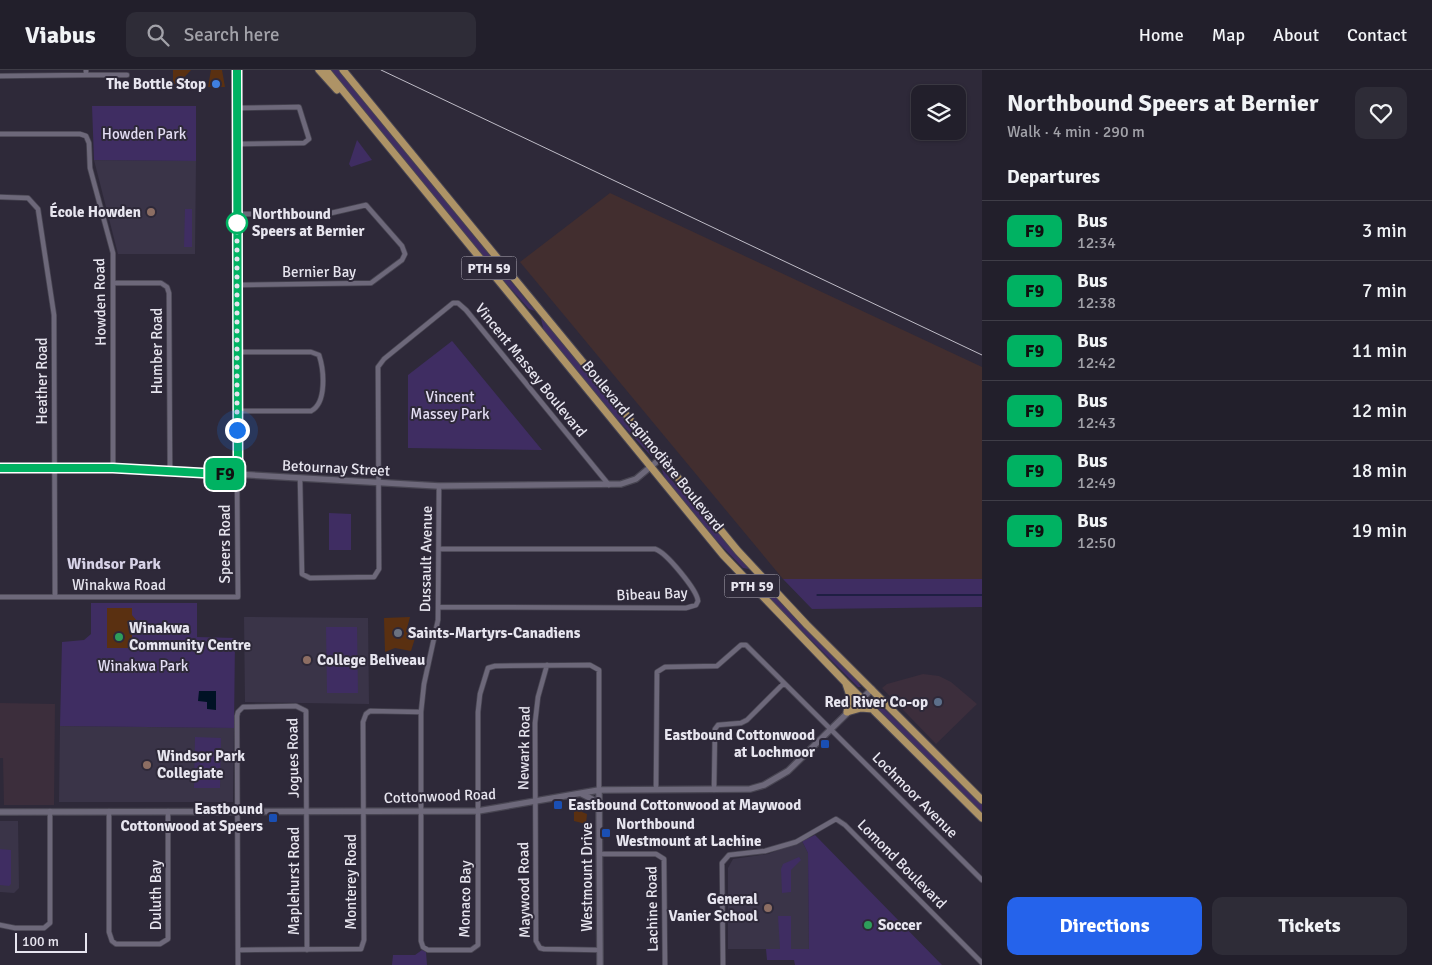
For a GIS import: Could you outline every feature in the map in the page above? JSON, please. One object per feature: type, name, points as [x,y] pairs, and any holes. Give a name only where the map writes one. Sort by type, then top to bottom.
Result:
[{"type":"main road","points":[[319,70],[335,88],[350,99]]},
{"type":"main road","name":"Boulevard Lagimodière Boulevard","points":[[326,70],[734,567],[845,682],[982,818]]},
{"type":"main road","name":"Boulevard Lagimodière Boulevard","points":[[343,70],[661,458],[764,580],[982,800]]},
{"type":"main road","points":[[532,322],[542,313]]},
{"type":"main road","points":[[845,682],[850,696],[847,712],[861,708],[873,709]]},
{"type":"street","name":"Speers Road","points":[[237,70],[238,597]]},
{"type":"street","points":[[0,76],[86,73],[127,75]]},
{"type":"street","points":[[237,108],[299,107],[309,139],[304,144],[237,144]]},
{"type":"street","name":"Howden Road","points":[[0,134],[80,134],[86,136],[89,143],[90,168],[113,252],[113,468]]},
{"type":"street","name":"Heather Road","points":[[0,197],[28,198],[38,209],[54,315],[55,597]]},
{"type":"street","name":"Bernier Bay","points":[[237,214],[327,214],[366,205],[371,208],[402,246],[405,254],[402,260],[371,283],[237,284]]},
{"type":"street","name":"Humber Road","points":[[113,283],[161,283],[167,287],[169,293],[170,471]]},
{"type":"street","name":"Vincent Massey Boulevard","points":[[379,483],[378,367],[384,359],[453,303],[462,306],[469,314],[609,485]]},
{"type":"street","points":[[237,352],[311,352],[319,355],[322,363],[321,401],[318,408],[312,411],[237,411]]},
{"type":"street","name":"Betournay Street","points":[[0,468],[113,468],[439,486],[609,485],[631,483],[661,458]]},
{"type":"street","points":[[300,478],[300,571],[310,578],[370,578],[378,573],[379,483]]},
{"type":"street","name":"Dussault Avenue","points":[[421,811],[421,712],[424,684],[436,634],[438,607],[439,486]]},
{"type":"street","name":"Bibeau Bay","points":[[438,607],[686,608],[696,605],[698,601],[694,590],[664,554],[655,549],[439,550]]},
{"type":"street","name":"Winakwa Road","points":[[0,597],[238,597]]},
{"type":"street","name":"Lochmoor Avenue","points":[[656,789],[656,676],[660,668],[717,666],[741,645],[746,645],[982,880]]},
{"type":"street","name":"Newark Road","points":[[536,802],[536,707],[547,665]]},
{"type":"street","points":[[478,811],[478,712],[485,674],[488,668],[495,666],[590,665],[599,670],[600,790]]},
{"type":"street","points":[[714,790],[715,729],[718,725],[741,723],[747,720],[784,683]]},
{"type":"street","name":"Cottonwood Road","points":[[0,812],[50,810],[168,812],[478,811],[600,790],[750,789],[777,779],[788,771],[872,689]]},
{"type":"street","name":"Jogues Road","points":[[237,811],[237,716],[240,708],[246,706],[296,706],[306,710],[306,811]]},
{"type":"street","points":[[364,811],[363,722],[366,714],[370,711],[421,712]]},
{"type":"street","name":"Westmount Drive","points":[[600,790],[600,965]]},
{"type":"street","points":[[580,793],[592,799],[599,810]]},
{"type":"street","name":"Maywood Road","points":[[536,802],[537,944],[544,950],[599,950]]},
{"type":"street","points":[[0,925],[15,928],[44,928],[50,923],[50,810]]},
{"type":"street","name":"Duluth Bay","points":[[109,811],[109,932],[112,941],[116,944],[160,944],[168,938],[168,812]]},
{"type":"street","points":[[237,811],[238,965]]},
{"type":"street","name":"Maplehurst Road","points":[[306,811],[307,950]]},
{"type":"street","name":"Monterey Road","points":[[238,950],[357,950],[364,945],[364,811]]},
{"type":"street","name":"Monaco Bay","points":[[421,811],[422,944],[428,950],[475,948],[478,940],[478,811]]},
{"type":"street","name":"Lomond Boulevard","points":[[723,965],[722,863],[725,857],[729,854],[749,854],[778,848],[796,842],[836,819],[845,825],[982,962]]},
{"type":"street","name":"Lachine Road","points":[[599,854],[656,854],[664,859],[665,965]]},
{"type":"shaded area","name":"École Howden","points":[[94,160],[196,161],[195,254],[118,254]]},
{"type":"shaded area","points":[[610,193],[982,367],[982,579],[783,579],[520,262]]},
{"type":"shaded area","name":"College Beliveau","points":[[244,617],[368,618],[369,704],[245,702]]},
{"type":"shaded area","points":[[923,674],[939,676],[951,682],[977,704],[936,744],[882,688],[887,684]]},
{"type":"shaded area","points":[[0,703],[55,704],[54,805],[4,805],[3,758],[0,758]]},
{"type":"shaded area","name":"Windsor Park Collegiate","points":[[60,726],[234,728],[233,802],[59,802]]},
{"type":"shaded area","points":[[0,821],[18,821],[19,888],[14,893],[0,892]]},
{"type":"shaded area","name":"General Vanier School","points":[[802,841],[808,853],[809,949],[728,949],[728,868],[733,859],[768,854]]},
{"type":"green space","points":[[330,70],[339,70],[535,311],[529,309],[489,264]]},
{"type":"green space","name":"Howden Park","points":[[92,106],[196,106],[196,161],[94,160]]},
{"type":"green space","points":[[357,140],[372,160],[351,167],[349,164]]},
{"type":"green space","points":[[185,209],[192,209],[192,247],[184,247]]},
{"type":"green space","points":[[543,318],[649,447],[652,457],[606,407],[544,331],[541,319]]},
{"type":"green space","name":"Vincent Massey Park","points":[[452,341],[542,450],[408,448],[408,375]]},
{"type":"green space","points":[[662,469],[749,569],[743,568],[697,519],[673,490],[665,478]]},
{"type":"green space","points":[[329,513],[351,514],[351,550],[329,550]]},
{"type":"green space","points":[[783,579],[982,579],[982,607],[812,609]]},
{"type":"green space","points":[[767,588],[854,676],[861,687],[858,687],[765,594],[765,589]]},
{"type":"green space","name":"Winakwa Park","points":[[91,603],[197,603],[197,637],[235,638],[234,728],[60,726],[62,642],[84,640],[91,634]]},
{"type":"green space","points":[[326,627],[357,627],[358,693],[327,693]]},
{"type":"green space","points":[[873,698],[982,804],[982,814],[874,706],[871,699]]},
{"type":"green space","points":[[195,737],[221,738],[220,788],[194,788]]},
{"type":"green space","points":[[815,835],[942,965],[795,965],[794,960],[767,960],[766,949],[780,949],[778,916],[791,916],[791,949],[809,949],[808,853],[802,841]]},
{"type":"green space","points":[[0,849],[11,850],[11,884],[9,886],[0,885]]},
{"type":"green space","points":[[799,857],[801,860],[791,870],[791,892],[782,893],[781,869],[783,864]]},
{"type":"green space","points":[[422,950],[426,952],[427,965],[392,965],[393,955],[415,955]]},
{"type":"water","points":[[199,691],[216,691],[216,710],[207,709],[207,702],[198,701]]},
{"type":"building","points":[[173,70],[191,70],[178,84],[173,84]]},
{"type":"building","points":[[211,70],[222,70],[225,87],[208,87]]},
{"type":"building","name":"Winakwa Community Centre","points":[[107,608],[132,608],[132,615],[137,621],[140,621],[140,627],[132,627],[132,648],[107,648]]},
{"type":"building","name":"Saints-Martyrs-Canadiens","points":[[410,617],[406,632],[416,635],[411,651],[395,648],[385,652],[384,618]]},
{"type":"building","points":[[582,808],[582,812],[587,814],[586,824],[574,821],[574,810]]},
{"type":"waterway","points":[[817,595],[982,595]]},
{"type":"railway","points":[[381,70],[982,355]]},
{"type":"bus line","name":"F9","points":[[0,468],[113,468],[238,475],[237,70]]},
{"type":"place","name":"The Bottle Stop","points":[[216,84]]},
{"type":"place","name":"École Howden","points":[[151,212]]},
{"type":"place","name":"Northbound Speers at Bernier","points":[[237,223]]},
{"type":"place","name":"Saints-Martyrs-Canadiens","points":[[398,633]]},
{"type":"place","name":"Winakwa Community Centre","points":[[119,637]]},
{"type":"place","name":"College Beliveau","points":[[307,660]]},
{"type":"place","name":"Red River Co-op","points":[[938,702]]},
{"type":"place","name":"Eastbound Cottonwood at Lochmoor","points":[[825,744]]},
{"type":"place","name":"Windsor Park Collegiate","points":[[147,765]]},
{"type":"place","name":"Eastbound Cottonwood at Maywood","points":[[558,805]]},
{"type":"place","name":"Eastbound Cottonwood at Speers","points":[[273,818]]},
{"type":"place","name":"Northbound Westmount at Lachine","points":[[606,833]]},
{"type":"place","name":"General Vanier School","points":[[768,908]]},
{"type":"place","name":"Soccer","points":[[868,925]]},
{"type":"district","name":"Windsor Park","points":[[114,563]]},
{"type":"route","points":[[237,223],[237,430]]}]
